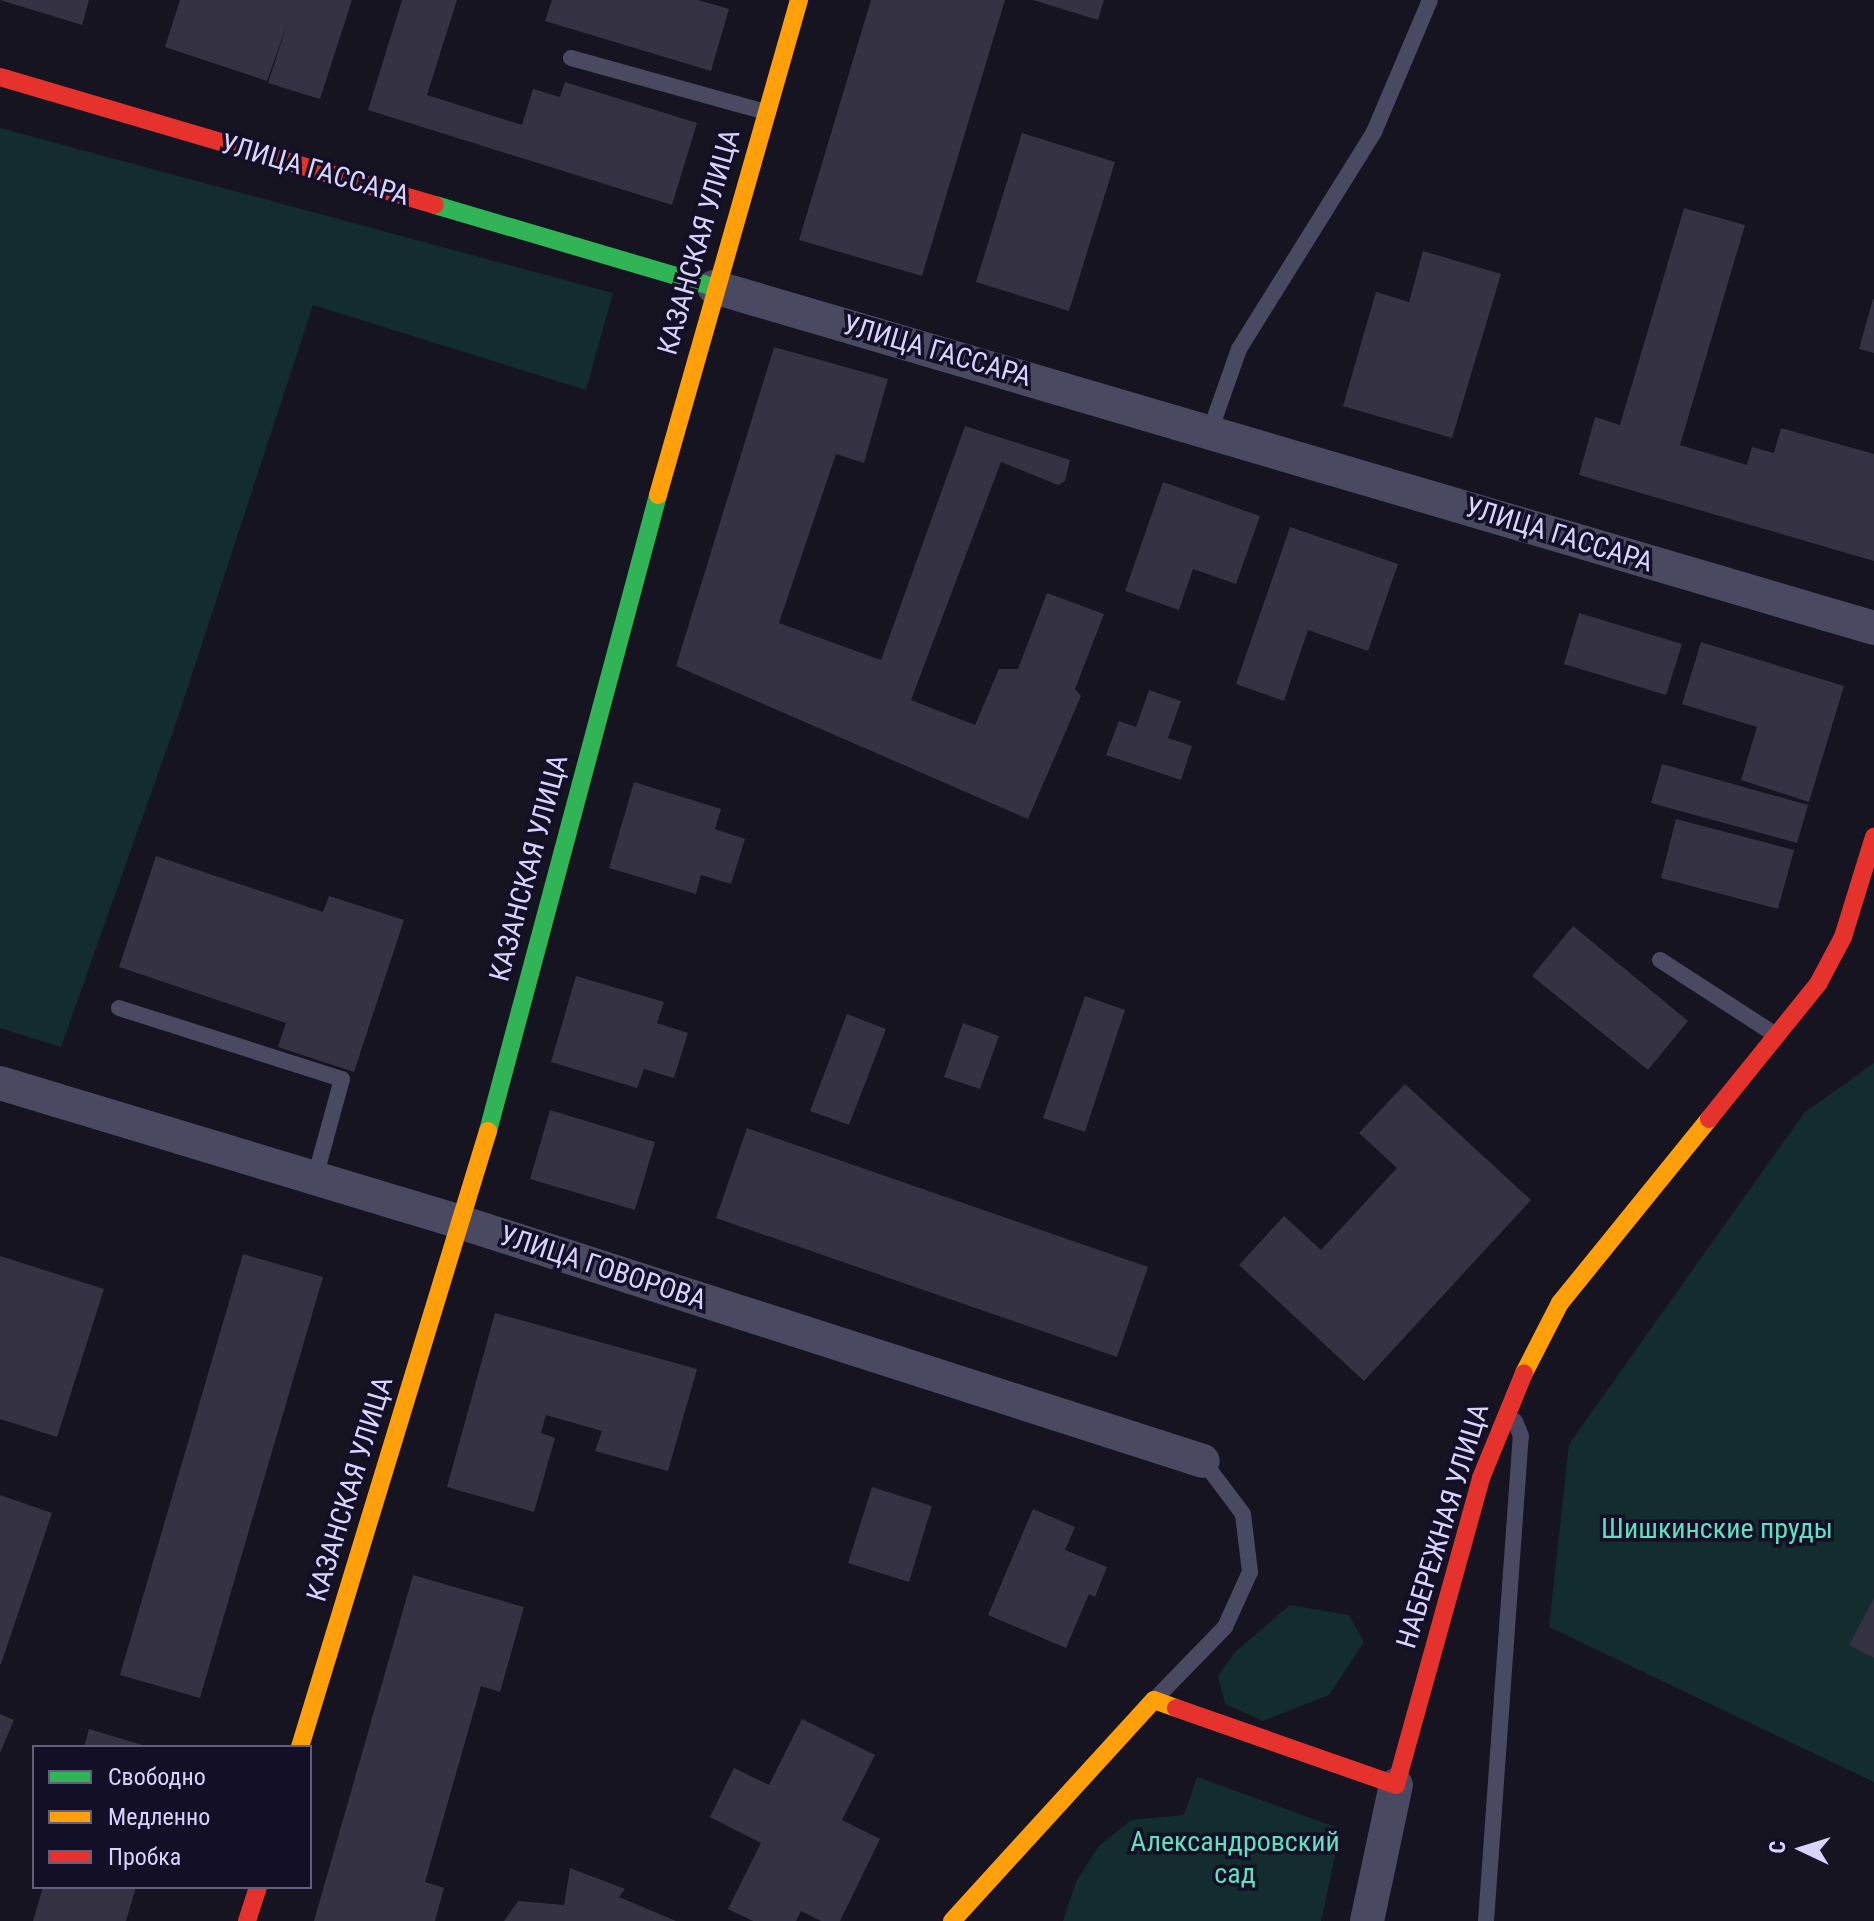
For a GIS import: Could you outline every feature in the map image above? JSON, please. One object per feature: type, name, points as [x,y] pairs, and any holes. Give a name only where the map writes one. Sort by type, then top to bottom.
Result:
[{"type":"street","name":"КАЗАНСКАЯ УЛИЦА","points":[[301,1745],[463,1223],[714,287],[799,0]]},
{"type":"street","name":"УЛИЦА ГАССАРА","points":[[0,77],[1874,628]]},
{"type":"street","name":"НАБЕРЕЖНАЯ УЛИЦА","points":[[1396,1785],[1481,1478],[1509,1405],[1560,1303],[1818,984],[1843,937],[1874,837]]},
{"type":"street","name":"УЛИЦА ГОВОРОВА","points":[[0,1083],[463,1223],[1203,1461]]},
{"type":"street","points":[[952,1921],[1154,1700],[1396,1785],[1367,1921]]},
{"type":"street","points":[[247,1921],[257,1889]]},
{"type":"lane","points":[[1210,431],[1239,349],[1374,132],[1430,0]]},
{"type":"lane","points":[[571,58],[766,112]]},
{"type":"lane","points":[[1660,960],[1777,1035]]},
{"type":"lane","points":[[119,1008],[342,1079],[315,1178]]},
{"type":"lane","points":[[1486,1921],[1521,1436],[1509,1405]]},
{"type":"lane","points":[[1154,1700],[1225,1627],[1250,1572],[1243,1514],[1203,1461]]},
{"type":"green space","points":[[0,128],[613,293],[586,390],[313,305],[177,720],[61,1047],[0,1028]]},
{"type":"green space","name":"Шишкинские пруды","points":[[1874,1063],[1874,1782],[1549,1627],[1569,1444],[1804,1113]]},
{"type":"green space","points":[[1290,1605],[1349,1615],[1364,1642],[1329,1695],[1263,1721],[1225,1704],[1218,1676],[1235,1652]]},
{"type":"green space","name":"Александровский сад","points":[[1197,1777],[1341,1829],[1321,1921],[1063,1921],[1076,1882],[1098,1847],[1131,1820],[1184,1815]]},
{"type":"building","points":[[0,0],[89,0],[82,25]]},
{"type":"building","points":[[180,0],[352,0],[320,99],[268,83],[289,19],[267,81],[165,47]]},
{"type":"building","points":[[402,0],[457,0],[427,95],[522,125],[533,89],[560,97],[565,82],[697,123],[672,205],[368,110]]},
{"type":"building","points":[[552,0],[698,0],[729,9],[711,71],[545,21]]},
{"type":"building","points":[[871,0],[1005,0],[922,276],[799,240]]},
{"type":"building","points":[[1033,0],[1104,0],[1098,20]]},
{"type":"building","points":[[1022,133],[1115,162],[1069,311],[976,282]]},
{"type":"building","points":[[1684,208],[1745,225],[1680,445],[1747,465],[1752,447],[1774,453],[1781,428],[1874,454],[1874,561],[1579,475],[1595,417],[1620,425]]},
{"type":"building","points":[[1423,251],[1501,274],[1452,438],[1343,406],[1376,292],[1409,302]]},
{"type":"building","points":[[1874,299],[1874,353],[1859,349]]},
{"type":"building","points":[[774,347],[888,379],[864,463],[836,454],[779,623],[881,660],[965,426],[1070,460],[1065,481],[1058,485],[1001,462],[911,700],[975,725],[999,669],[1018,669],[1047,593],[1104,614],[1075,689],[1081,696],[1028,819],[676,666]]},
{"type":"building","points":[[1163,482],[1260,516],[1236,584],[1193,569],[1179,610],[1125,591]]},
{"type":"building","points":[[1290,527],[1398,564],[1368,651],[1308,630],[1284,701],[1236,684]]},
{"type":"building","points":[[1579,613],[1682,644],[1666,695],[1564,664]]},
{"type":"building","points":[[1701,642],[1844,686],[1809,802],[1741,780],[1757,727],[1682,704]]},
{"type":"building","points":[[1149,690],[1181,701],[1168,738],[1192,746],[1181,780],[1106,755],[1119,721],[1136,727]]},
{"type":"building","points":[[1662,764],[1808,805],[1797,843],[1651,803]]},
{"type":"building","points":[[634,782],[721,809],[715,829],[745,839],[731,884],[701,875],[696,894],[609,868]]},
{"type":"building","points":[[1676,819],[1794,850],[1778,909],[1661,878]]},
{"type":"building","points":[[156,856],[323,912],[329,896],[404,920],[354,1072],[278,1047],[286,1023],[119,967]]},
{"type":"building","points":[[1573,926],[1688,1021],[1648,1070],[1532,976]]},
{"type":"building","points":[[576,976],[664,1002],[657,1023],[688,1033],[674,1078],[644,1069],[637,1088],[551,1062]]},
{"type":"building","points":[[1085,996],[1125,1010],[1085,1132],[1043,1118]]},
{"type":"building","points":[[847,1014],[886,1029],[849,1125],[810,1111]]},
{"type":"building","points":[[963,1023],[999,1036],[980,1089],[944,1077]]},
{"type":"building","points":[[1405,1084],[1531,1200],[1364,1381],[1239,1265],[1284,1216],[1321,1250],[1397,1168],[1359,1133]]},
{"type":"building","points":[[550,1110],[655,1142],[635,1210],[530,1179]]},
{"type":"building","points":[[747,1128],[1148,1267],[1117,1357],[716,1218]]},
{"type":"building","points":[[243,1254],[323,1277],[200,1698],[120,1675]]},
{"type":"building","points":[[0,1256],[104,1289],[57,1437],[0,1419]]},
{"type":"building","points":[[495,1313],[697,1369],[668,1471],[595,1451],[602,1431],[546,1415],[541,1433],[555,1438],[534,1512],[447,1487]]},
{"type":"building","points":[[872,1487],[932,1506],[909,1582],[848,1563]]},
{"type":"building","points":[[0,1495],[52,1513],[1,1664],[0,1664]]},
{"type":"building","points":[[1033,1509],[1075,1527],[1065,1550],[1107,1567],[1095,1597],[1089,1594],[1066,1648],[988,1615]]},
{"type":"building","points":[[413,1575],[524,1607],[500,1692],[481,1686],[425,1882],[444,1888],[435,1921],[314,1921]]},
{"type":"building","points":[[1874,1598],[1874,1658],[1849,1645]]},
{"type":"building","points":[[0,1714],[14,1720],[0,1753]]},
{"type":"building","points":[[802,1719],[875,1755],[842,1820],[880,1839],[840,1921],[821,1921],[801,1911],[796,1921],[753,1921],[728,1909],[761,1843],[710,1817],[734,1768],[769,1785]]},
{"type":"building","points":[[89,1729],[143,1745],[85,1745]]},
{"type":"building","points":[[570,1868],[625,1889],[619,1897],[676,1921],[504,1921],[518,1901],[564,1905]]},
{"type":"building","points":[[42,1889],[135,1889],[126,1921],[33,1921]]},
{"type":"traffic: fast","points":[[435,205],[714,287]]},
{"type":"traffic: fast","points":[[488,1131],[658,495]]},
{"type":"traffic: slow","points":[[658,495],[799,0]]},
{"type":"traffic: slow","points":[[1524,1373],[1560,1303],[1709,1119]]},
{"type":"traffic: slow","points":[[301,1745],[488,1131]]},
{"type":"traffic: slow","points":[[952,1921],[1154,1700],[1176,1708]]},
{"type":"traffic: jam","points":[[0,77],[435,205]]},
{"type":"traffic: jam","points":[[1709,1119],[1818,984],[1843,937],[1874,837]]},
{"type":"traffic: jam","points":[[1176,1708],[1396,1785],[1481,1478],[1524,1373]]},
{"type":"traffic: jam","points":[[247,1921],[257,1889]]}]
